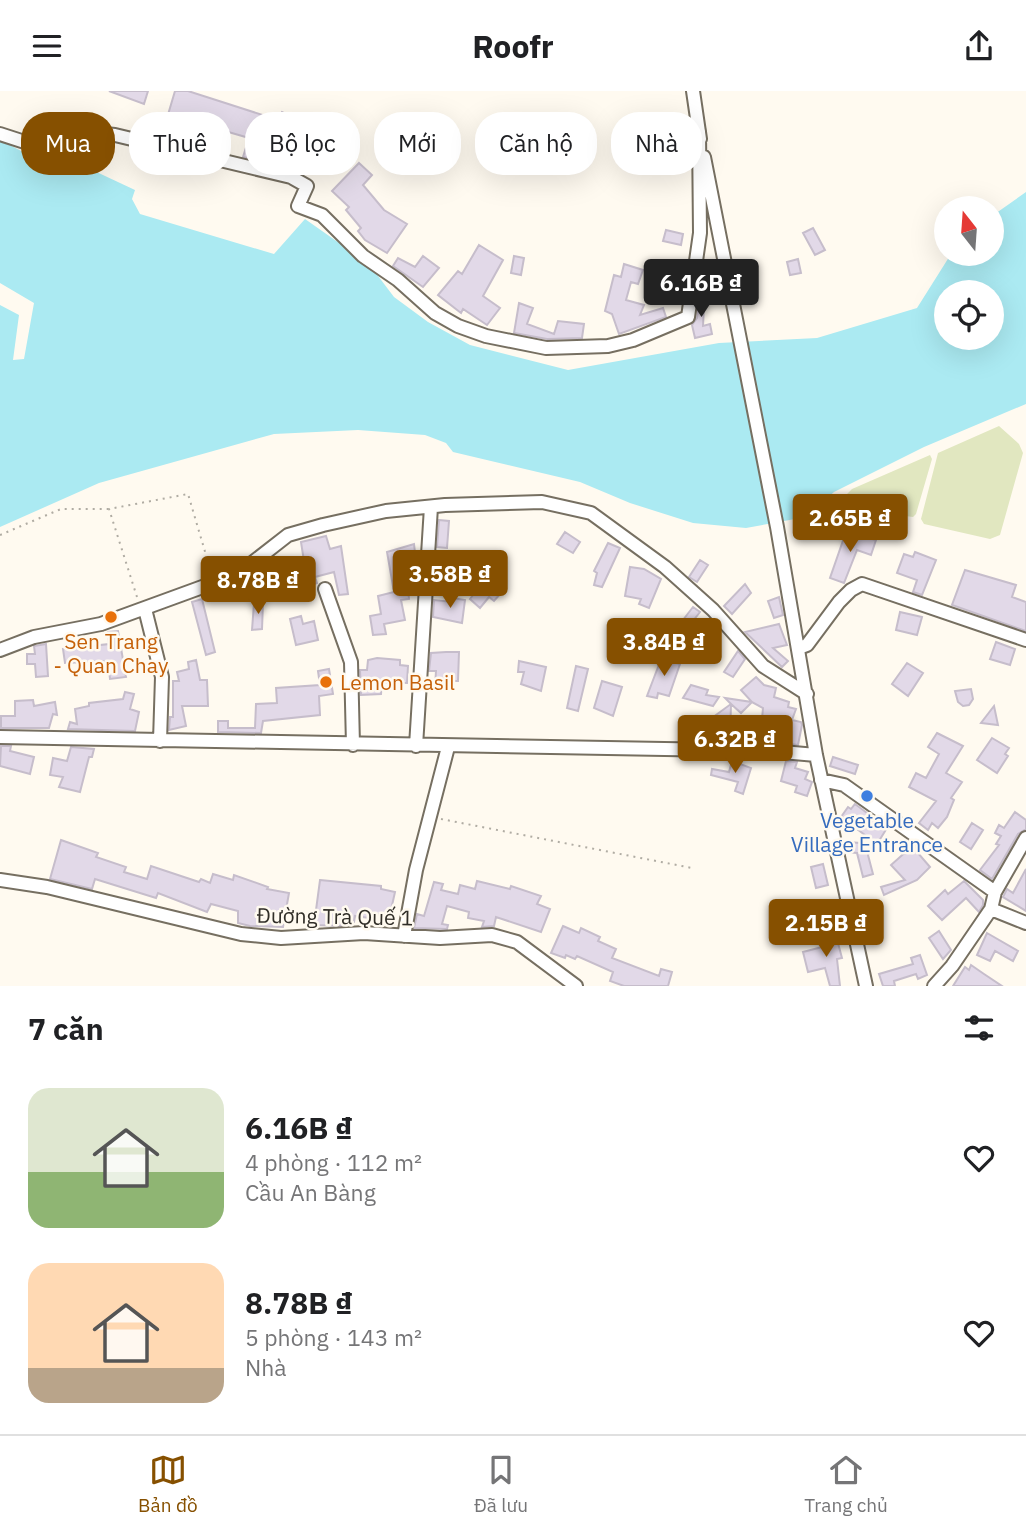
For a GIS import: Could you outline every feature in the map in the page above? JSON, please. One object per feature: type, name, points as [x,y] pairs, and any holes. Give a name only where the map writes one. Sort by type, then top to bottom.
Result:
[{"type":"street","points":[[693,91],[696,112]]},
{"type":"street","points":[[0,134],[37,146],[84,132],[115,135],[291,177],[307,186],[298,206],[322,215],[381,271],[458,326],[514,343],[580,348],[633,340],[688,317],[700,233],[699,175]]},
{"type":"street","points":[[702,147],[777,527],[816,755],[866,986]]},
{"type":"street","points":[[0,650],[34,637],[101,624],[214,583],[253,565],[288,535],[386,511],[431,506],[542,502],[566,505],[591,513],[665,567],[713,610],[763,666],[807,694]]},
{"type":"street","points":[[416,746],[431,506]]},
{"type":"street","points":[[799,648],[807,645],[845,596],[862,584],[1026,640]]},
{"type":"street","points":[[325,589],[351,662],[353,745]]},
{"type":"street","points":[[143,610],[162,677],[160,741]]},
{"type":"street","points":[[0,737],[771,751],[816,755]]},
{"type":"street","points":[[404,936],[416,870],[448,747]]},
{"type":"street","points":[[821,780],[844,785],[995,892]]},
{"type":"street","points":[[934,986],[952,966],[991,909],[995,892],[1026,838]]},
{"type":"street","name":"Đường Trà Quế 1","points":[[0,880],[47,887],[241,934],[281,938],[364,933],[440,938],[492,935],[517,942],[576,986]]},
{"type":"street","points":[[991,909],[1026,923]]},
{"type":"path","points":[[0,535],[61,509],[73,512],[109,509],[188,494],[214,583]]},
{"type":"path","points":[[109,509],[143,610]]},
{"type":"path","points":[[430,817],[692,868]]},
{"type":"green space","points":[[999,426],[1019,444],[1023,453],[1000,535],[990,539],[924,524],[921,519],[938,453]]},
{"type":"green space","points":[[930,455],[932,459],[913,517],[852,509],[847,494],[852,489]]},
{"type":"water","points":[[0,140],[21,151],[21,175],[103,175],[135,190],[132,199],[140,214],[274,254],[305,219],[369,264],[394,297],[428,322],[470,345],[568,370],[719,343],[817,338],[917,308],[934,281],[934,350],[1004,350],[1004,280],[935,280],[943,266],[1004,266],[1004,208],[1026,192],[1026,404],[924,447],[834,492],[806,517],[746,528],[693,523],[630,503],[580,482],[453,452],[446,443],[425,435],[358,430],[274,434],[99,483],[0,527],[0,305],[19,315],[13,360],[24,359],[34,303],[0,283]]},
{"type":"building","points":[[109,91],[148,91],[144,104]]},
{"type":"building","points":[[175,91],[188,91],[253,112],[245,112],[245,137],[231,133],[231,112],[169,112]]},
{"type":"building","points":[[360,164],[372,175],[363,185],[384,210],[407,224],[387,253],[365,240],[358,231],[361,228],[346,210],[349,207],[332,191],[347,175],[360,175]]},
{"type":"building","points":[[813,228],[825,250],[815,255],[803,233]]},
{"type":"building","points":[[666,230],[683,234],[681,245],[663,241]]},
{"type":"building","points":[[479,245],[503,260],[483,296],[500,308],[487,325],[463,309],[461,313],[438,295],[458,271],[462,274]]},
{"type":"building","points":[[423,256],[439,268],[423,287],[393,266],[398,258],[415,267]]},
{"type":"building","points":[[514,256],[524,258],[521,275],[511,273]]},
{"type":"building","points":[[798,259],[801,273],[790,275],[787,262]]},
{"type":"building","points":[[624,264],[643,270],[638,284],[631,282],[626,300],[644,305],[640,315],[663,308],[666,317],[619,334],[612,314],[605,311],[614,275],[621,277]]},
{"type":"building","points":[[662,275],[681,281],[683,292],[672,289],[670,296],[656,293]]},
{"type":"building","points":[[701,288],[705,288],[703,326],[710,324],[712,334],[695,338],[692,325],[697,318]]},
{"type":"building","points":[[519,303],[533,308],[527,324],[554,334],[558,321],[584,324],[582,338],[547,339],[514,333]]},
{"type":"building","points":[[439,520],[449,521],[447,548],[437,547]]},
{"type":"building","points":[[565,532],[580,542],[573,553],[557,544]]},
{"type":"building","points":[[846,532],[876,540],[871,555],[857,550],[844,583],[830,578]]},
{"type":"building","points":[[326,536],[330,549],[341,546],[348,594],[339,595],[334,572],[315,577],[317,583],[302,588],[299,576],[306,574],[301,542]]},
{"type":"building","points":[[608,543],[620,548],[602,587],[594,585],[597,573],[594,571]]},
{"type":"building","points":[[414,544],[418,577],[407,579],[409,599],[401,600],[405,620],[384,624],[386,634],[373,635],[370,616],[381,614],[378,596],[394,592],[387,552]]},
{"type":"building","points":[[915,552],[936,560],[922,595],[913,592],[917,580],[897,573],[904,554],[913,557]]},
{"type":"building","points":[[700,560],[708,565],[697,582],[689,577]]},
{"type":"building","points":[[630,567],[644,569],[661,579],[649,608],[639,604],[641,599],[625,596]]},
{"type":"building","points":[[965,570],[1016,585],[1012,597],[1026,602],[1026,631],[952,605]]},
{"type":"building","points":[[486,578],[502,592],[494,601],[489,597],[480,608],[470,599]]},
{"type":"building","points":[[745,584],[751,593],[732,614],[724,606]]},
{"type":"building","points":[[779,597],[783,615],[774,618],[768,601]]},
{"type":"building","points":[[452,598],[465,600],[462,623],[433,617],[434,600],[452,602]]},
{"type":"building","points":[[202,599],[215,652],[206,655],[192,602]]},
{"type":"building","points":[[254,603],[263,603],[262,629],[252,630]]},
{"type":"building","points":[[693,607],[700,612],[689,626],[694,630],[688,638],[676,629]]},
{"type":"building","points":[[900,612],[922,617],[917,635],[896,630]]},
{"type":"building","points":[[301,616],[303,624],[314,621],[318,640],[296,645],[290,619]]},
{"type":"building","points":[[779,624],[787,645],[773,648],[788,661],[782,667],[745,632]]},
{"type":"building","points":[[118,631],[126,677],[110,679],[108,661],[65,663],[63,649],[109,644],[108,632]]},
{"type":"building","points":[[996,642],[1015,649],[1010,665],[990,659]]},
{"type":"building","points":[[46,644],[48,676],[36,677],[35,664],[27,664],[27,654],[35,654],[34,646]]},
{"type":"building","points":[[738,651],[745,659],[733,677],[724,672]]},
{"type":"building","points":[[459,652],[458,681],[445,681],[445,687],[435,687],[436,671],[429,671],[431,653]]},
{"type":"building","points":[[663,654],[671,657],[669,661],[680,664],[669,696],[658,693],[657,698],[647,696]]},
{"type":"building","points":[[196,660],[200,680],[207,680],[208,706],[182,706],[186,726],[169,730],[170,717],[173,717],[173,681],[179,681],[177,672],[189,669],[188,662]]},
{"type":"building","points":[[368,660],[400,660],[400,665],[408,666],[407,683],[382,682],[381,694],[361,695],[360,670],[367,670]]},
{"type":"building","points":[[519,661],[546,667],[541,691],[521,684],[524,672],[518,672]]},
{"type":"building","points":[[907,663],[923,673],[908,696],[892,684]]},
{"type":"building","points":[[576,666],[588,669],[578,711],[567,708]]},
{"type":"building","points":[[329,669],[333,694],[319,696],[320,715],[263,721],[261,733],[218,732],[218,721],[228,721],[228,728],[255,728],[256,704],[277,703],[276,688],[320,685],[318,671]]},
{"type":"building","points":[[756,677],[764,685],[776,688],[774,697],[789,702],[788,707],[796,709],[792,720],[801,722],[802,725],[798,745],[760,740],[763,708],[752,702],[741,690]]},
{"type":"building","points":[[602,681],[622,687],[613,716],[594,708]]},
{"type":"building","points":[[691,685],[708,690],[706,695],[719,697],[713,706],[683,698]]},
{"type":"building","points":[[971,689],[973,699],[969,705],[963,706],[958,702],[955,691]]},
{"type":"building","points":[[125,692],[134,694],[130,709],[139,712],[135,731],[68,729],[70,722],[77,724],[75,709],[89,706],[89,703],[123,699]]},
{"type":"building","points":[[725,698],[752,702],[741,713]]},
{"type":"building","points":[[33,700],[34,706],[55,702],[57,715],[53,714],[49,728],[1,728],[1,716],[15,716],[15,701]]},
{"type":"building","points":[[731,704],[730,738],[704,732],[705,723]]},
{"type":"building","points":[[994,706],[998,725],[981,723]]},
{"type":"building","points":[[937,733],[963,746],[946,773],[962,782],[951,798],[954,800],[947,817],[938,828],[932,823],[928,830],[919,823],[936,801],[909,787],[916,773],[926,778],[939,754],[928,747]]},
{"type":"building","points":[[992,738],[1009,748],[1005,754],[1008,756],[997,773],[977,760]]},
{"type":"building","points":[[1,746],[11,746],[10,751],[34,757],[30,774],[0,766]]},
{"type":"building","points":[[71,747],[94,749],[92,757],[89,757],[80,792],[59,787],[63,777],[50,775],[53,758],[67,761]]},
{"type":"building","points":[[833,757],[858,765],[855,774],[830,766]]},
{"type":"building","points":[[732,761],[751,768],[743,794],[735,791],[738,782],[711,775],[712,769],[729,772]]},
{"type":"building","points":[[786,761],[797,762],[795,768],[808,772],[805,779],[812,782],[807,796],[795,792],[797,786],[781,781]]},
{"type":"building","points":[[855,804],[887,828],[877,844],[841,817],[848,807],[851,809]]},
{"type":"building","points":[[1015,812],[1026,820],[1026,829],[1018,834],[992,879],[980,870],[999,845],[996,844],[1001,836],[995,833],[999,825],[1004,828]]},
{"type":"building","points":[[972,823],[983,830],[971,849],[960,842]]},
{"type":"building","points":[[61,840],[98,853],[96,857],[126,867],[124,872],[147,879],[151,866],[199,882],[201,879],[210,883],[213,874],[233,880],[234,875],[268,887],[267,889],[289,893],[283,927],[238,923],[238,911],[211,904],[207,912],[158,893],[156,898],[95,879],[92,889],[50,879]]},
{"type":"building","points":[[906,840],[920,850],[917,852],[930,867],[917,880],[884,895],[881,887],[905,880],[891,865],[909,849],[902,843]]},
{"type":"building","points":[[847,842],[873,844],[868,855],[873,874],[863,877],[857,853],[847,852]]},
{"type":"building","points":[[823,864],[828,885],[816,888],[811,867]]},
{"type":"building","points":[[1026,869],[1026,911],[1003,897],[1007,889],[1013,893]]},
{"type":"building","points":[[320,880],[381,886],[381,889],[395,892],[391,910],[387,910],[386,916],[377,914],[376,919],[355,916],[354,922],[342,921],[341,926],[314,925]]},
{"type":"building","points":[[477,881],[510,889],[511,886],[541,896],[537,904],[550,909],[541,932],[496,917],[494,926],[482,927],[484,921],[468,918],[469,912],[447,906],[442,924],[448,925],[447,929],[414,928],[417,914],[424,916],[434,882],[443,884],[441,890],[458,894],[460,885],[475,889]]},
{"type":"building","points":[[964,881],[983,900],[983,905],[979,912],[966,898],[942,920],[928,906],[945,890],[948,894]]},
{"type":"building","points":[[563,926],[579,933],[581,928],[600,937],[598,941],[616,949],[612,958],[659,976],[661,969],[672,972],[668,986],[624,986],[610,981],[613,972],[577,956],[575,959],[566,955],[565,958],[551,953]]},
{"type":"building","points":[[939,931],[951,950],[943,959],[929,938]]},
{"type":"building","points":[[835,932],[842,958],[837,959],[840,986],[830,986],[825,968],[808,972],[803,952],[826,946],[823,935]]},
{"type":"building","points":[[987,933],[1018,951],[1013,961],[995,951],[990,961],[977,955]]},
{"type":"building","points":[[920,955],[927,975],[918,979],[916,974],[894,981],[895,986],[883,986],[879,974],[913,964],[911,958]]},
{"type":"building","points":[[971,965],[1002,986],[953,986],[965,967],[969,970]]},
{"type":"place","name":"Sen Trang - Quan Chay","points":[[111,617]]},
{"type":"place","name":"Lemon Basil","points":[[326,682]]},
{"type":"place","name":"Vegetable Village Entrance","points":[[867,796]]}]
